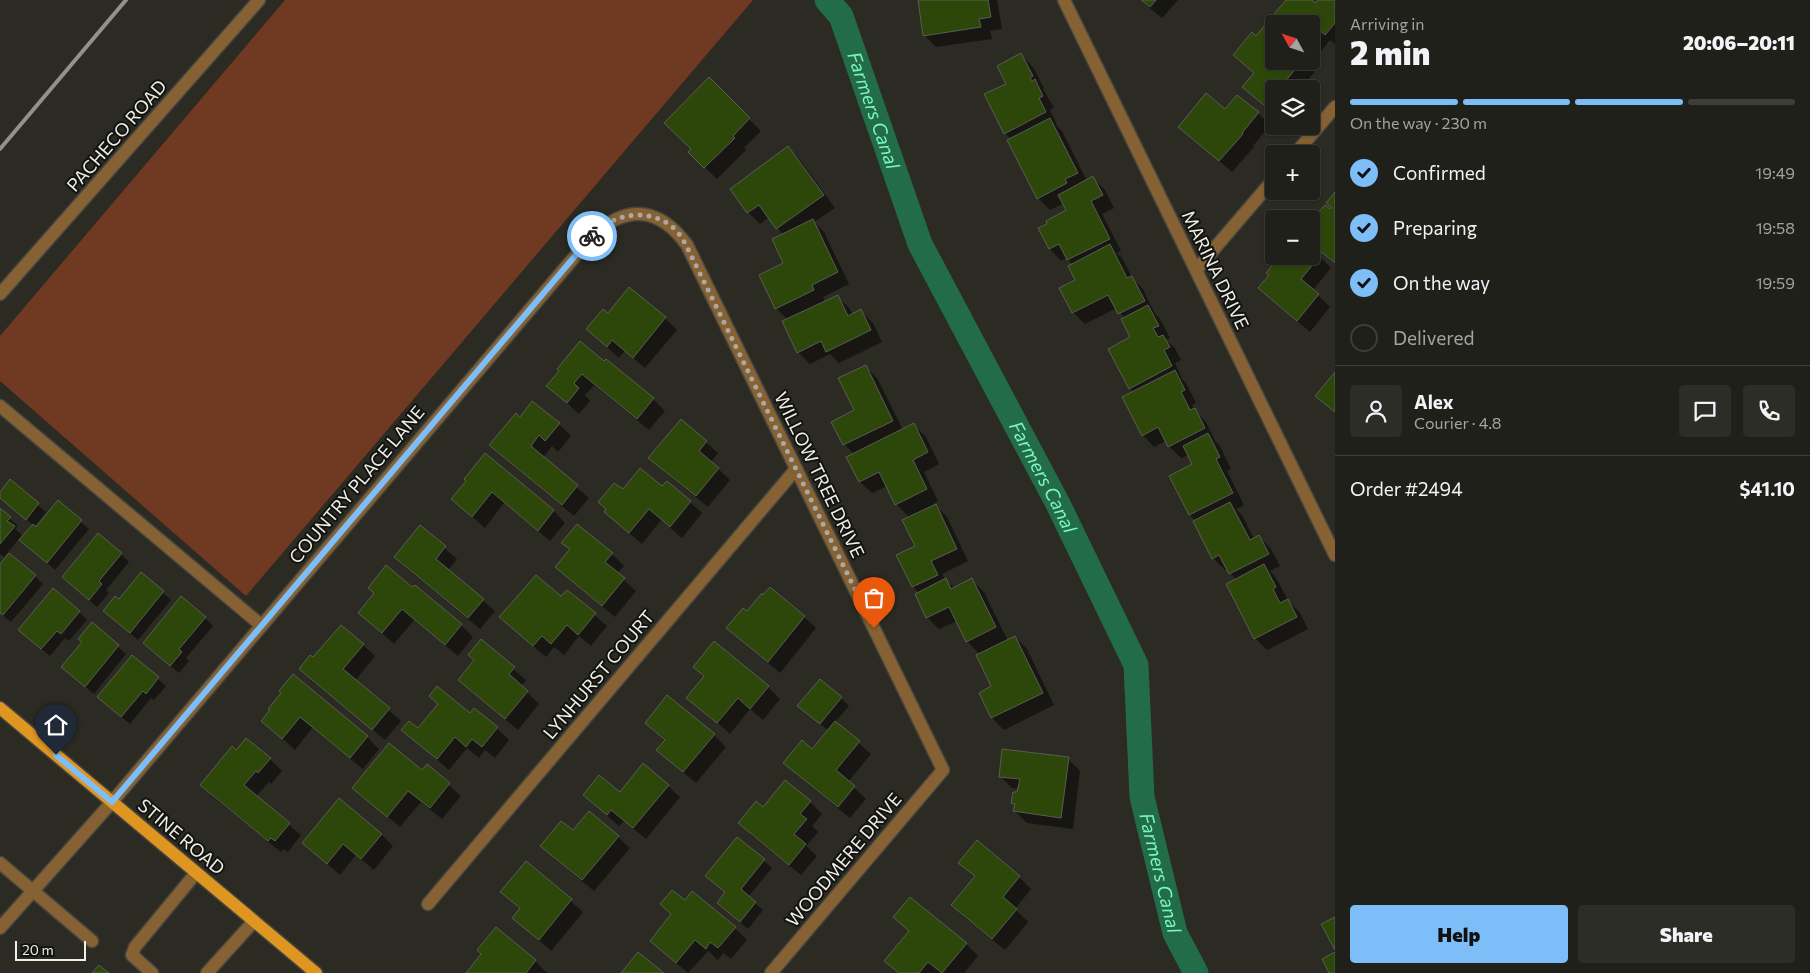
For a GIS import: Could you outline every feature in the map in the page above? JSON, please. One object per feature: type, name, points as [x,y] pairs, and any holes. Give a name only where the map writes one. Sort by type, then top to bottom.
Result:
[{"type":"main road","name":"STINE ROAD","points":[[0,708],[316,973]]},
{"type":"street","name":"PACHECO ROAD","points":[[0,294],[259,0]]},
{"type":"street","name":"MARINA DRIVE","points":[[1064,0],[1335,555]]},
{"type":"street","points":[[1303,145],[1335,107]]},
{"type":"street","points":[[1196,270],[1265,190]]},
{"type":"street","name":"WILLOW TREE DRIVE","points":[[644,214],[660,219],[676,230],[686,245],[943,770]]},
{"type":"street","name":"COUNTRY PLACE LANE","points":[[0,928],[112,802],[594,234],[608,222],[626,215],[644,214]]},
{"type":"street","points":[[0,406],[262,625]]},
{"type":"street","name":"LYNHURST COURT","points":[[428,904],[796,469]]},
{"type":"street","name":"WOODMERE DRIVE","points":[[771,973],[943,770]]},
{"type":"street","points":[[0,863],[92,941]]},
{"type":"street","points":[[152,973],[132,955],[134,946],[196,873]]},
{"type":"street","points":[[208,973],[254,921]]},
{"type":"shaded area","points":[[285,0],[753,0],[246,596],[0,381],[0,336]]},
{"type":"building","points":[[918,0],[988,0],[991,17],[979,19],[981,27],[923,36]]},
{"type":"building","points":[[1141,0],[1156,0],[1150,7]]},
{"type":"building","points":[[1286,0],[1312,0],[1315,3],[1318,0],[1335,0],[1335,23],[1325,35],[1320,31],[1320,15],[1273,15]]},
{"type":"building","points":[[1265,27],[1265,70],[1295,70],[1286,80],[1265,80],[1265,106],[1242,87],[1254,73],[1233,55],[1252,32],[1256,36]]},
{"type":"building","points":[[1021,53],[1033,76],[1030,78],[1032,81],[1035,79],[1043,96],[1039,98],[1046,112],[1004,134],[984,94],[1006,84],[997,66]]},
{"type":"building","points":[[709,77],[750,118],[733,136],[735,138],[704,168],[688,152],[691,149],[664,123]]},
{"type":"building","points":[[1206,93],[1225,109],[1237,95],[1259,112],[1243,134],[1219,161],[1178,127]]},
{"type":"building","points":[[1050,118],[1078,173],[1065,179],[1067,183],[1037,199],[1007,140]]},
{"type":"building","points":[[788,146],[824,195],[776,229],[759,205],[747,213],[730,189]]},
{"type":"building","points":[[1093,176],[1103,195],[1091,201],[1110,239],[1067,260],[1059,244],[1049,249],[1038,228],[1047,224],[1046,221],[1066,210],[1058,195]]},
{"type":"building","points":[[1335,192],[1335,263],[1320,251],[1320,211],[1325,205],[1330,209],[1331,207],[1326,203]]},
{"type":"building","points":[[813,219],[838,272],[812,285],[814,290],[775,309],[759,275],[783,263],[772,239]]},
{"type":"building","points":[[1110,244],[1127,278],[1132,276],[1145,301],[1118,314],[1108,295],[1072,313],[1059,288],[1075,280],[1068,266]]},
{"type":"building","points":[[1273,265],[1313,265],[1301,279],[1319,294],[1297,321],[1258,288],[1269,275],[1266,273]]},
{"type":"building","points":[[629,287],[666,317],[633,358],[612,340],[607,347],[586,329],[603,309],[608,313]]},
{"type":"building","points":[[838,295],[848,316],[861,309],[871,330],[826,352],[821,341],[797,353],[782,321]]},
{"type":"building","points":[[1148,305],[1159,326],[1153,328],[1158,337],[1163,335],[1170,347],[1164,350],[1172,366],[1129,389],[1108,349],[1130,337],[1121,319]]},
{"type":"building","points":[[580,341],[604,361],[606,359],[654,398],[637,419],[582,374],[574,383],[579,388],[567,403],[546,386]]},
{"type":"building","points":[[866,365],[893,421],[843,445],[831,422],[854,410],[838,378]]},
{"type":"building","points":[[1175,370],[1185,390],[1181,392],[1190,410],[1195,408],[1205,428],[1168,447],[1158,427],[1142,436],[1122,397]]},
{"type":"building","points":[[1335,372],[1335,412],[1315,396]]},
{"type":"building","points":[[532,401],[560,423],[545,441],[539,435],[531,446],[578,485],[562,505],[489,445],[516,413],[520,417]]},
{"type":"building","points":[[681,419],[707,441],[699,451],[719,468],[696,496],[648,458]]},
{"type":"building","points":[[914,423],[928,452],[913,460],[927,489],[895,505],[879,472],[859,482],[846,457]]},
{"type":"building","points":[[1208,433],[1220,457],[1216,459],[1233,493],[1189,515],[1169,476],[1192,464],[1183,446]]},
{"type":"building","points":[[485,453],[554,510],[538,531],[492,492],[472,517],[451,499]]},
{"type":"building","points":[[640,468],[662,486],[667,481],[691,501],[670,527],[649,509],[629,533],[604,512],[606,509],[598,502],[614,483],[623,489]]},
{"type":"building","points":[[10,479],[39,503],[26,520],[0,498],[0,492]]},
{"type":"building","points":[[58,500],[82,520],[47,563],[19,540],[33,524],[36,527]]},
{"type":"building","points":[[1230,502],[1250,540],[1259,535],[1269,554],[1229,574],[1219,555],[1212,559],[1193,521]]},
{"type":"building","points":[[936,504],[957,549],[931,561],[938,575],[912,587],[896,555],[915,546],[902,520]]},
{"type":"building","points":[[0,508],[11,517],[7,521],[15,526],[0,544]]},
{"type":"building","points":[[577,524],[613,553],[605,562],[625,578],[602,606],[555,567],[570,549],[561,543]]},
{"type":"building","points":[[420,525],[446,546],[436,559],[484,599],[468,618],[394,557]]},
{"type":"building","points":[[98,533],[122,553],[99,581],[102,584],[89,600],[62,577]]},
{"type":"building","points":[[9,553],[36,575],[3,615],[0,613],[0,564]]},
{"type":"building","points":[[1264,564],[1276,587],[1273,589],[1280,603],[1288,599],[1297,617],[1254,639],[1226,584]]},
{"type":"building","points":[[386,565],[412,587],[415,585],[462,624],[445,645],[402,609],[382,633],[358,613],[374,593],[368,588]]},
{"type":"building","points":[[141,572],[164,591],[130,633],[103,611],[115,596],[119,599]]},
{"type":"building","points":[[536,575],[561,596],[567,590],[596,613],[578,635],[567,625],[551,644],[542,636],[533,646],[499,617]]},
{"type":"building","points":[[946,578],[951,589],[972,578],[996,627],[966,642],[949,607],[926,618],[915,594]]},
{"type":"building","points":[[770,587],[805,616],[768,662],[726,628],[743,608],[747,611],[762,593],[763,595]]},
{"type":"building","points":[[53,588],[80,611],[61,634],[57,631],[41,649],[18,630]]},
{"type":"building","points":[[181,596],[206,617],[179,649],[182,652],[170,666],[143,643]]},
{"type":"building","points":[[92,622],[119,645],[85,687],[61,667],[82,642],[78,639]]},
{"type":"building","points":[[341,625],[364,644],[343,669],[390,708],[372,730],[299,669],[310,655],[313,657]]},
{"type":"building","points":[[1015,636],[1043,693],[991,718],[979,693],[991,686],[976,655]]},
{"type":"building","points":[[481,639],[515,667],[509,674],[528,691],[505,719],[458,680],[474,660],[468,655]]},
{"type":"building","points":[[714,641],[769,686],[750,709],[738,698],[717,723],[686,698],[704,676],[693,667]]},
{"type":"building","points":[[132,655],[159,677],[146,694],[143,691],[121,717],[97,697]]},
{"type":"building","points":[[293,674],[368,736],[350,758],[300,717],[282,739],[261,721],[281,693],[279,691]]},
{"type":"building","points":[[820,679],[842,697],[820,724],[797,706]]},
{"type":"building","points":[[437,686],[470,713],[474,708],[498,727],[482,747],[472,739],[466,747],[455,737],[437,759],[401,730],[409,721],[418,728],[438,704],[429,696]]},
{"type":"building","points":[[667,695],[715,734],[683,772],[656,750],[665,740],[645,723]]},
{"type":"building","points":[[835,721],[860,741],[836,770],[855,786],[838,807],[783,763],[802,740],[812,749]]},
{"type":"building","points":[[246,738],[271,758],[244,785],[290,823],[275,841],[271,838],[268,841],[200,785],[232,746],[236,750]]},
{"type":"building","points":[[389,743],[422,770],[427,764],[450,783],[430,808],[408,791],[387,817],[352,788]]},
{"type":"building","points":[[1002,749],[1069,757],[1061,818],[1013,811],[1015,804],[1011,803],[1013,792],[1017,792],[1020,779],[999,777]]},
{"type":"building","points":[[643,763],[669,785],[633,828],[611,810],[607,815],[583,795],[599,775],[620,792]]},
{"type":"building","points":[[785,780],[811,801],[800,814],[807,819],[794,834],[806,844],[789,865],[738,823],[756,801],[763,807]]},
{"type":"building","points":[[339,798],[382,834],[361,859],[343,844],[327,864],[302,843]]},
{"type":"building","points":[[589,811],[619,836],[582,880],[540,846],[561,821],[573,830]]},
{"type":"building","points":[[737,837],[765,859],[741,889],[756,902],[740,922],[717,903],[725,892],[705,876]]},
{"type":"building","points":[[977,840],[1020,876],[1003,897],[1017,909],[992,939],[951,905],[975,876],[958,863]]},
{"type":"building","points":[[526,861],[572,899],[539,940],[512,918],[520,908],[500,892]]},
{"type":"building","points":[[672,890],[685,900],[692,891],[736,927],[718,948],[710,942],[706,949],[695,940],[676,963],[650,941],[671,914],[660,904]]},
{"type":"building","points":[[910,897],[967,943],[942,973],[928,962],[919,973],[899,973],[884,961],[909,931],[893,917]]},
{"type":"building","points":[[1335,917],[1335,950],[1321,924]]},
{"type":"building","points":[[496,927],[536,960],[526,973],[466,973],[481,954],[477,950]]},
{"type":"building","points":[[638,952],[664,973],[621,973]]},
{"type":"building","points":[[1335,952],[1335,973],[1329,973],[1322,959]]},
{"type":"building","points":[[99,965],[109,973],[92,973]]},
{"type":"waterway","name":"Farmers Canal","points":[[827,0],[841,16],[920,244],[1058,504],[1136,665],[1142,797],[1175,933],[1196,973]]},
{"type":"railway","points":[[0,149],[126,0]]},
{"type":"way so far","points":[[592,236],[608,222],[626,215],[644,214],[660,219],[676,230],[686,245],[874,628]]},
{"type":"route","points":[[56,755],[112,802],[592,236]]}]
